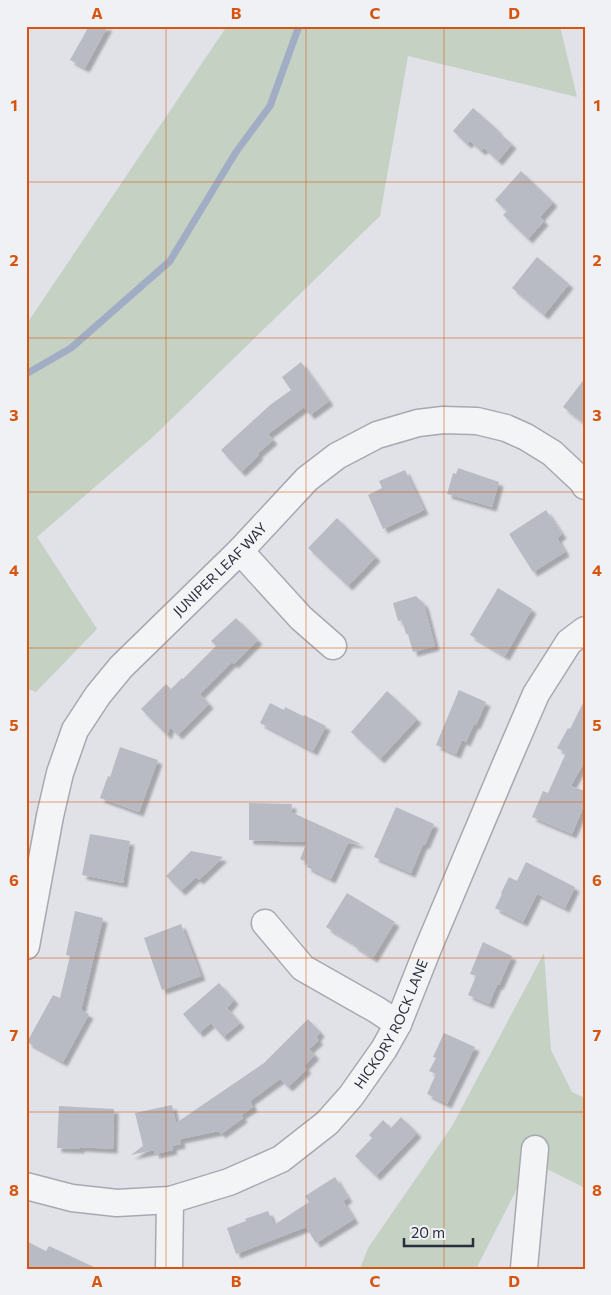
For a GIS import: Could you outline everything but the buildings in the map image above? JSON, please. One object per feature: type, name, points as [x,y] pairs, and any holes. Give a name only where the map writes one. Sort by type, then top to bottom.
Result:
[{"type":"street","name":"JUNIPER LEAF WAY","points":[[26,946],[50,816],[60,773],[75,730],[98,695],[121,666],[240,550],[307,479],[337,456],[377,434],[418,423],[443,420],[477,421],[506,428],[526,437],[552,453],[585,486]]},
{"type":"street","points":[[240,550],[301,618],[333,646]]},
{"type":"street","name":"HICKORY ROCK LANE","points":[[26,1186],[72,1198],[117,1203],[170,1200],[229,1182],[281,1159],[327,1123],[350,1096],[384,1049],[398,1024],[504,766],[536,694],[569,642],[585,630]]},
{"type":"street","points":[[265,923],[303,968],[398,1024]]},
{"type":"street","points":[[525,1269],[535,1149]]},
{"type":"street","points":[[169,1269],[170,1200]]},
{"type":"green space","points":[[227,26],[560,26],[577,97],[408,56],[380,216],[154,436],[37,537],[97,629],[36,692],[26,688],[26,325]]},
{"type":"green space","points":[[544,953],[551,1050],[572,1092],[585,1098],[585,1188],[531,1161],[476,1269],[360,1269],[368,1248],[452,1126]]},
{"type":"waterway","points":[[26,374],[71,348],[170,261],[236,152],[270,106],[299,26]]}]
